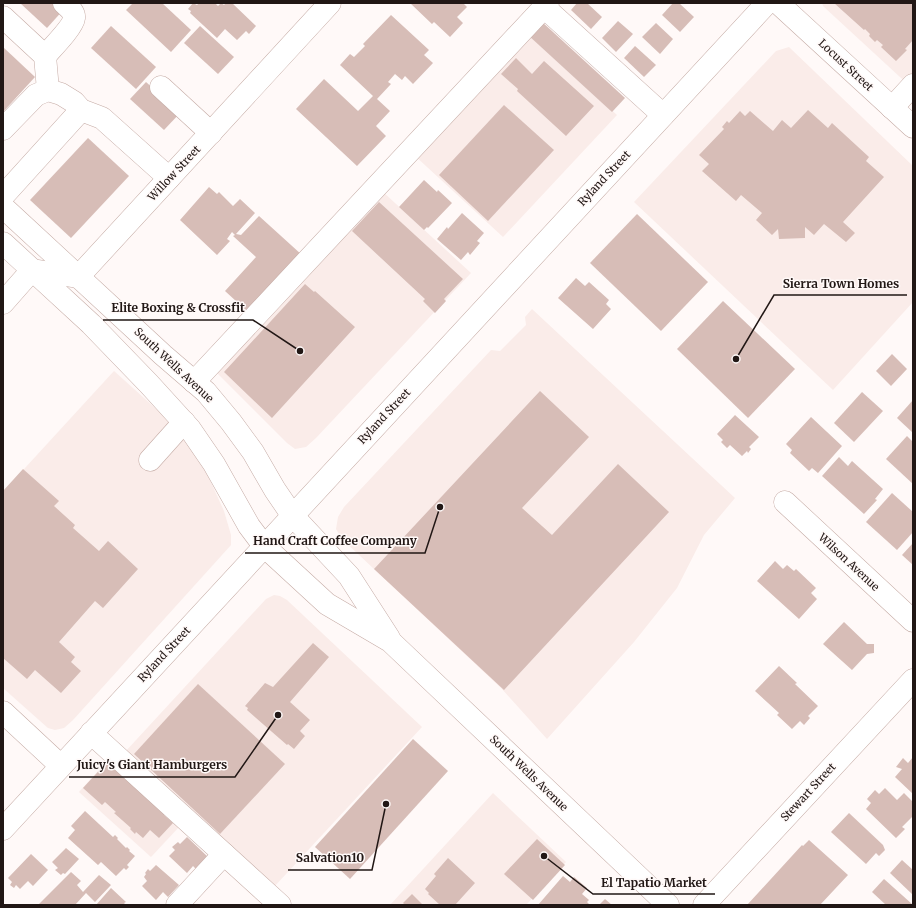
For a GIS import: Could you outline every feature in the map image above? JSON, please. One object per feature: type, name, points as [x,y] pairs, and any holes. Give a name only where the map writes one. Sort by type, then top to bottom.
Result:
[{"type":"main road","points":[[45,56],[72,25],[74,18],[72,11],[64,3]]},
{"type":"main road","name":"Willow Street","points":[[78,277],[330,3]]},
{"type":"main road","name":"Ryland Street","points":[[3,829],[767,3]]},
{"type":"main road","name":"Locust Street","points":[[778,3],[913,127]]},
{"type":"main road","points":[[194,382],[546,5],[663,115]]},
{"type":"main road","points":[[3,17],[45,56],[48,90]]},
{"type":"main road","points":[[892,108],[913,85]]},
{"type":"main road","points":[[162,87],[210,133]]},
{"type":"main road","points":[[3,129],[36,95],[48,90],[61,94],[74,102],[81,110],[102,118],[169,178]]},
{"type":"main road","points":[[3,196],[81,110]]},
{"type":"main road","name":"South Wells Avenue","points":[[3,207],[78,277],[206,392],[253,452],[275,490],[292,515],[349,576],[390,641]]},
{"type":"main road","name":"South Wells Avenue","points":[[3,243],[91,324],[184,422],[214,464],[249,526],[264,546],[327,604],[390,641],[668,905]]},
{"type":"main road","points":[[3,303],[32,270],[78,277]]},
{"type":"main road","points":[[150,460],[184,422]]},
{"type":"main road","name":"Wilson Avenue","points":[[785,502],[913,621]]},
{"type":"main road","name":"Stewart Street","points":[[704,905],[913,680]]},
{"type":"main road","points":[[3,712],[61,766]]},
{"type":"main road","points":[[91,734],[280,905]]},
{"type":"main road","points":[[177,905],[224,854]]},
{"type":"shaded area","points":[[822,3],[913,3],[913,89],[823,6]]},
{"type":"shaded area","points":[[529,33],[617,115],[503,237],[414,155]]},
{"type":"shaded area","points":[[789,47],[913,166],[913,302],[833,390],[634,202],[776,51]]},
{"type":"shaded area","points":[[382,191],[471,273],[316,438],[306,447],[295,449],[287,443],[217,373]]},
{"type":"shaded area","points":[[532,309],[735,498],[704,535],[677,588],[634,642],[547,739],[501,688],[342,539],[336,529],[338,517],[344,507],[491,350],[500,351],[526,325],[525,317]]},
{"type":"shaded area","points":[[114,371],[174,425],[204,467],[224,511],[231,535],[231,545],[73,720],[64,728],[55,730],[48,728],[3,688],[3,492]]},
{"type":"shaded area","points":[[274,595],[280,596],[287,600],[422,727],[274,887],[125,752],[266,599]]},
{"type":"shaded area","points":[[107,761],[179,827],[151,857],[79,792]]},
{"type":"shaded area","points":[[493,793],[566,862],[526,905],[390,905]]},
{"type":"building","points":[[20,3],[59,3],[65,8],[47,28]]},
{"type":"building","points":[[133,3],[162,3],[191,30],[171,52],[126,10]]},
{"type":"building","points":[[193,3],[197,5],[199,3],[215,3],[218,6],[221,3],[224,5],[226,3],[232,3],[256,26],[249,34],[246,31],[237,40],[225,29],[217,38],[190,13],[191,11],[188,9]]},
{"type":"building","points":[[410,3],[463,3],[467,7],[457,17],[463,23],[450,37],[434,22],[432,24]]},
{"type":"building","points":[[577,3],[587,3],[602,17],[591,29],[571,10]]},
{"type":"building","points":[[673,3],[679,3],[694,17],[680,32],[662,15]]},
{"type":"building","points":[[834,3],[913,3],[913,40],[905,49],[907,50],[896,61],[881,47],[883,45],[877,40],[875,42],[865,29],[864,30]]},
{"type":"building","points":[[391,15],[429,50],[424,55],[433,63],[413,84],[405,76],[402,80],[395,74],[388,82],[391,84],[377,99],[390,111],[376,126],[386,136],[357,166],[296,109],[324,79],[358,111],[373,96],[340,65],[350,54],[354,57],[365,46],[363,44]]},
{"type":"building","points":[[541,21],[625,98],[612,112],[528,35]]},
{"type":"building","points":[[618,21],[633,34],[616,52],[602,38]]},
{"type":"building","points":[[656,23],[673,39],[660,54],[642,37]]},
{"type":"building","points":[[111,26],[156,67],[136,89],[91,48]]},
{"type":"building","points":[[200,26],[234,57],[218,74],[184,43]]},
{"type":"building","points":[[635,46],[656,65],[644,77],[624,58]]},
{"type":"building","points":[[3,47],[35,77],[3,112]]},
{"type":"building","points":[[516,58],[532,74],[544,61],[594,106],[566,136],[517,91],[518,89],[501,74]]},
{"type":"building","points":[[146,82],[180,113],[164,130],[130,99]]},
{"type":"building","points":[[504,105],[554,150],[488,221],[439,175]]},
{"type":"building","points":[[808,110],[828,128],[832,123],[869,157],[866,161],[884,177],[843,222],[855,233],[846,242],[824,224],[814,235],[805,227],[805,238],[779,239],[778,229],[772,235],[756,220],[762,213],[741,195],[736,201],[702,171],[709,164],[699,155],[724,129],[722,127],[727,121],[729,123],[740,111],[745,116],[750,111],[773,131],[782,120],[791,128]]},
{"type":"building","points":[[88,138],[129,176],[71,238],[30,200]]},
{"type":"building","points":[[424,180],[452,203],[428,228],[427,227],[424,230],[399,207]]},
{"type":"building","points":[[209,187],[217,194],[219,192],[233,206],[240,199],[255,213],[236,234],[241,235],[259,216],[302,255],[249,313],[225,291],[256,257],[233,236],[235,235],[232,232],[227,239],[230,241],[217,255],[180,220]]},
{"type":"building","points":[[379,202],[463,279],[444,299],[446,301],[435,313],[423,301],[425,299],[352,231]]},
{"type":"building","points":[[462,213],[484,233],[477,241],[480,243],[470,255],[468,252],[461,260],[437,239]]},
{"type":"building","points":[[637,214],[708,282],[661,331],[590,263]]},
{"type":"building","points":[[576,278],[585,286],[589,282],[609,300],[606,304],[611,309],[593,329],[558,298]]},
{"type":"building","points":[[305,284],[314,292],[315,291],[355,327],[272,418],[224,372]]},
{"type":"building","points":[[723,301],[795,369],[748,418],[677,349]]},
{"type":"building","points":[[892,354],[907,369],[891,386],[876,371]]},
{"type":"building","points":[[540,391],[589,437],[522,508],[552,535],[618,464],[669,512],[504,690],[374,569]]},
{"type":"building","points":[[862,392],[883,411],[854,442],[834,423]]},
{"type":"building","points":[[913,400],[913,433],[897,418]]},
{"type":"building","points":[[735,415],[759,437],[749,447],[751,449],[748,453],[747,451],[742,456],[730,445],[727,448],[721,442],[723,440],[717,434]]},
{"type":"building","points":[[811,417],[842,446],[818,473],[812,468],[809,471],[790,453],[792,450],[786,444]]},
{"type":"building","points":[[907,436],[913,442],[913,484],[886,459]]},
{"type":"building","points":[[839,457],[848,466],[852,461],[883,489],[875,499],[877,500],[864,514],[822,476]]},
{"type":"building","points":[[23,469],[59,501],[54,506],[75,525],[73,528],[99,551],[108,541],[138,569],[103,608],[95,601],[59,642],[75,657],[71,662],[81,671],[61,693],[35,670],[27,679],[3,658],[3,491]]},
{"type":"building","points":[[892,493],[913,512],[913,532],[897,550],[866,522]]},
{"type":"building","points":[[913,543],[913,565],[902,555]]},
{"type":"building","points":[[775,561],[783,569],[787,565],[794,571],[796,569],[816,588],[811,593],[817,599],[799,619],[757,581]]},
{"type":"building","points":[[844,622],[867,644],[874,644],[874,653],[867,654],[852,670],[823,644]]},
{"type":"building","points":[[313,643],[329,657],[290,702],[310,720],[300,731],[305,736],[294,749],[288,744],[287,745],[247,710],[248,708],[245,706],[265,683],[273,687]]},
{"type":"building","points":[[779,666],[818,706],[808,716],[810,718],[804,725],[800,721],[792,729],[777,715],[779,713],[755,691]]},
{"type":"building","points":[[198,684],[285,764],[220,834],[134,754]]},
{"type":"building","points":[[413,739],[448,771],[350,879],[315,847]]},
{"type":"building","points":[[913,757],[913,794],[895,777],[902,769],[896,767],[903,758],[908,763]]},
{"type":"building","points":[[108,761],[173,823],[159,838],[150,830],[143,838],[136,832],[135,834],[105,802],[102,805],[83,788]]},
{"type":"building","points":[[885,788],[897,800],[904,793],[913,802],[913,816],[902,827],[905,829],[896,838],[866,809],[871,803],[867,799],[875,790],[879,794]]},
{"type":"building","points":[[85,811],[113,837],[115,835],[118,838],[117,839],[135,856],[127,865],[129,867],[126,870],[124,868],[116,876],[101,862],[98,865],[68,838],[75,830],[71,826]]},
{"type":"building","points":[[849,813],[883,845],[885,850],[879,856],[876,853],[866,864],[831,832]]},
{"type":"building","points":[[187,837],[208,857],[196,869],[193,866],[187,873],[169,856],[175,850],[172,847],[178,842],[180,844]]},
{"type":"building","points":[[537,839],[565,865],[533,900],[504,874]]},
{"type":"building","points":[[809,840],[848,875],[820,905],[747,905],[802,845],[803,846]]},
{"type":"building","points":[[66,848],[79,859],[65,874],[63,873],[61,875],[55,870],[58,868],[52,862]]},
{"type":"building","points":[[31,854],[48,870],[33,886],[28,881],[20,889],[16,885],[14,888],[10,885],[12,882],[8,878]]},
{"type":"building","points":[[448,858],[475,883],[455,905],[440,905],[428,894],[429,893],[425,889],[436,876],[434,874]]},
{"type":"building","points":[[902,860],[913,870],[913,895],[890,873]]},
{"type":"building","points":[[156,865],[179,885],[168,897],[163,892],[156,900],[142,886],[147,881],[144,877],[146,874],[145,873],[148,869],[150,871]]},
{"type":"building","points":[[71,872],[81,881],[77,885],[83,892],[99,875],[111,885],[95,902],[86,893],[75,905],[38,905]]},
{"type":"building","points":[[563,876],[570,882],[574,877],[587,888],[582,894],[589,900],[587,902],[590,905],[538,905]]},
{"type":"building","points":[[884,879],[912,904],[886,905],[872,892]]},
{"type":"building","points":[[111,888],[126,902],[124,903],[126,905],[96,905]]},
{"type":"building","points":[[412,894],[423,905],[405,905],[403,903]]},
{"type":"building","points":[[605,899],[612,905],[599,905]]},
{"type":"place","name":"Elite Boxing & Crossfit","points":[[300,351]]},
{"type":"place","name":"Sierra Town Homes","points":[[736,359]]},
{"type":"place","name":"Hand Craft Coffee Company","points":[[440,507]]},
{"type":"place","name":"Juicy's Giant Hamburgers","points":[[278,715]]},
{"type":"place","name":"Salvation10","points":[[386,804]]},
{"type":"place","name":"El Tapatio Market","points":[[544,856]]}]
